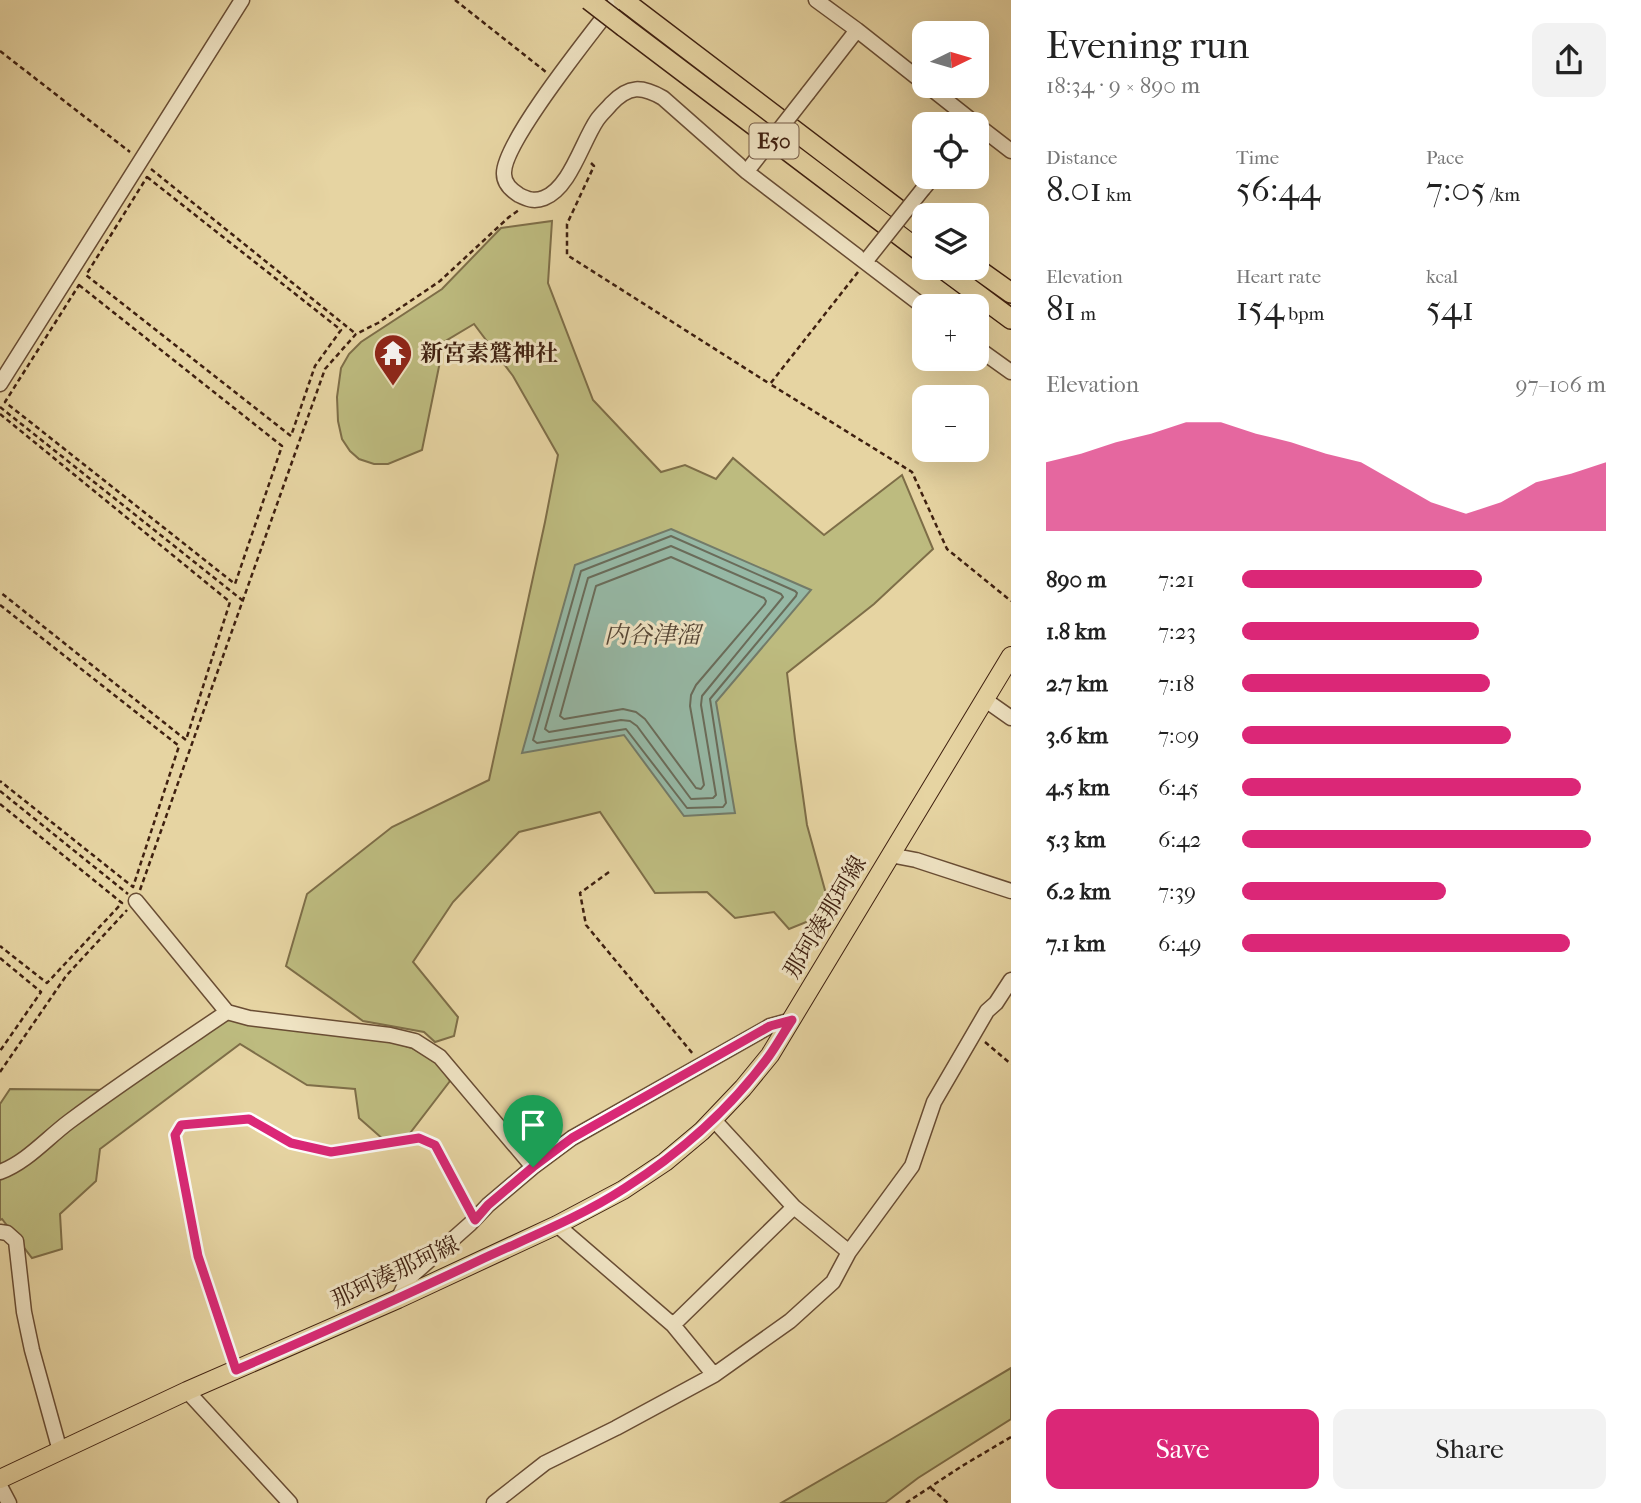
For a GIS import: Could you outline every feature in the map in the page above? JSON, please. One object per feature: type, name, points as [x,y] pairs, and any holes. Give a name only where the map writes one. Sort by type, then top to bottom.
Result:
[{"type":"highway","name":"E50","points":[[589,0],[912,245]]},
{"type":"highway","name":"E50","points":[[630,5],[912,220]]},
{"type":"highway","points":[[989,277],[1011,293]]},
{"type":"highway","points":[[958,280],[1011,319]]},
{"type":"main road","name":"那珂湊那珂線","points":[[0,1479],[187,1391],[398,1299],[557,1225],[623,1190],[664,1162],[702,1131],[770,1055],[1011,656]]},
{"type":"street","points":[[0,384],[242,0]]},
{"type":"street","points":[[617,0],[556,80],[507,159],[503,172],[506,183],[514,192],[528,200],[542,199],[553,193],[565,179],[597,119],[619,96],[630,89],[652,92],[663,98],[912,297]]},
{"type":"street","points":[[816,0],[912,73]]},
{"type":"street","points":[[749,169],[857,30]]},
{"type":"street","points":[[944,98],[961,112]]},
{"type":"street","points":[[989,134],[1011,151]]},
{"type":"street","points":[[867,260],[923,189]]},
{"type":"street","points":[[989,356],[1011,372]]},
{"type":"street","points":[[984,699],[1011,718]]},
{"type":"street","points":[[890,855],[916,860],[1011,891]]},
{"type":"street","points":[[136,901],[226,1012],[250,1018],[390,1035],[415,1041],[440,1057],[533,1167]]},
{"type":"street","points":[[494,1503],[545,1463],[714,1375],[790,1321],[832,1282],[849,1252],[912,1166],[934,1102],[987,1011],[996,1003],[1011,980]]},
{"type":"street","points":[[0,1172],[12,1168],[80,1113],[226,1012]]},
{"type":"street","points":[[398,1299],[408,1279],[475,1220],[488,1205],[572,1138],[770,1026],[792,1020]]},
{"type":"street","points":[[713,1119],[793,1208],[849,1252]]},
{"type":"street","points":[[673,1325],[793,1208]]},
{"type":"street","points":[[557,1225],[673,1325],[714,1375]]},
{"type":"street","points":[[0,1232],[7,1233],[16,1241],[24,1312],[60,1451]]},
{"type":"street","points":[[187,1391],[290,1503]]},
{"type":"street","points":[[0,1486],[9,1503]]},
{"type":"path","points":[[455,0],[556,80]]},
{"type":"path","points":[[0,51],[356,334]]},
{"type":"path","points":[[580,152],[594,166],[568,223],[567,255],[912,472],[947,549],[1011,601]]},
{"type":"path","points":[[147,177],[341,330],[315,366],[291,436],[86,275],[147,177]]},
{"type":"path","points":[[0,1072],[66,976],[136,901],[326,369],[356,334],[378,323],[440,281],[528,200]]},
{"type":"path","points":[[771,384],[867,260]]},
{"type":"path","points":[[79,285],[282,446],[234,584],[5,402],[79,285]]},
{"type":"path","points":[[0,407],[242,600]]},
{"type":"path","points":[[0,414],[230,602],[186,740],[0,592]]},
{"type":"path","points":[[0,605],[179,746],[133,887],[0,780]]},
{"type":"path","points":[[0,790],[136,901]]},
{"type":"path","points":[[0,804],[122,903],[47,983],[0,946]]},
{"type":"path","points":[[609,873],[580,892],[586,925],[702,1065]]},
{"type":"path","points":[[0,958],[41,992],[0,1051]]},
{"type":"path","points":[[974,1033],[1011,1064]]},
{"type":"path","points":[[236,1370],[198,1256],[175,1135],[181,1125],[249,1119],[291,1143],[331,1152],[419,1138],[435,1145],[475,1220]]},
{"type":"path","points":[[906,1503],[1011,1437]]},
{"type":"path","points":[[931,1488],[948,1503]]},
{"type":"shaded area","points":[[552,221],[548,283],[593,400],[661,472],[685,465],[716,479],[733,458],[824,535],[902,475],[933,549],[874,604],[787,673],[807,825],[831,912],[789,929],[774,912],[735,918],[707,892],[655,893],[600,812],[519,832],[453,902],[413,962],[458,1017],[454,1036],[435,1042],[424,1032],[363,1021],[286,966],[307,894],[392,827],[489,780],[558,455],[513,376],[474,324],[444,342],[422,450],[388,464],[374,464],[359,459],[342,439],[337,397],[341,368],[349,354],[361,342],[442,289],[501,228]]},
{"type":"shaded area","points":[[227,1016],[389,1041],[412,1048],[438,1063],[450,1081],[407,1137],[384,1140],[359,1118],[355,1089],[307,1085],[240,1044],[100,1149],[96,1181],[60,1214],[62,1249],[32,1258],[2,1219],[0,1220],[0,1104],[10,1089],[115,1090]]},
{"type":"shaded area","points":[[1011,1368],[1011,1419],[918,1478],[885,1503],[781,1503],[890,1440]]},
{"type":"water","name":"内谷津溜","points":[[671,529],[811,590],[716,702],[735,813],[684,816],[624,735],[522,753],[575,565]]},
{"type":"place","name":"新宮素鷲神社","points":[[393,387]]},
{"type":"route","points":[[792,1020],[770,1055],[702,1131],[623,1190],[557,1225],[398,1299],[236,1370],[198,1256],[175,1135],[181,1125],[249,1119],[291,1143],[331,1152],[419,1138],[435,1145],[475,1220],[488,1205],[533,1167],[572,1138],[770,1026],[792,1020]]}]
